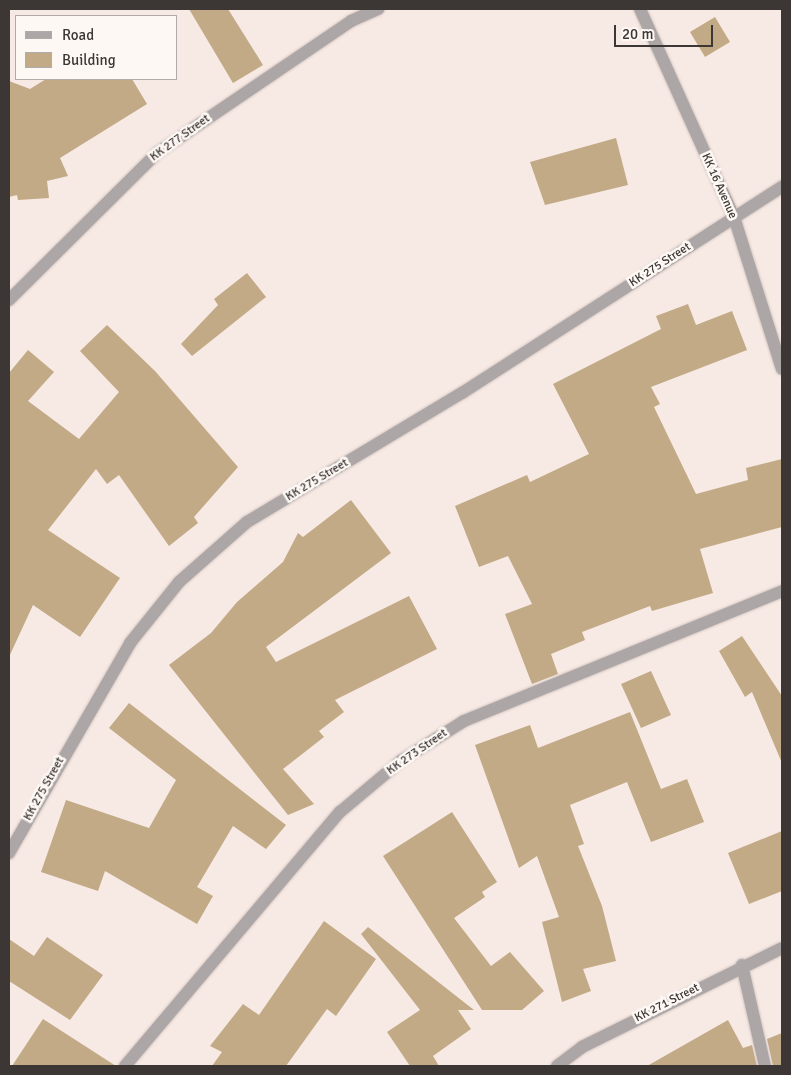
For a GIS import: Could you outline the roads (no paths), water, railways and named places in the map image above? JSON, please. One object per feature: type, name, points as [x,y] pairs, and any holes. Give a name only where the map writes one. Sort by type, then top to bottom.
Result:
[{"type":"street","name":"KK 277 Street","points":[[9,300],[157,153],[351,21],[378,9]]},
{"type":"street","name":"KK 16 Avenue","points":[[640,9],[734,217],[782,369]]},
{"type":"street","name":"KK 275 Street","points":[[9,853],[130,643],[179,582],[247,522],[462,393],[782,187]]},
{"type":"street","name":"KK 273 Street","points":[[125,1066],[340,812],[402,760],[464,721],[782,591]]},
{"type":"street","name":"KK 271 Street","points":[[557,1066],[582,1047],[742,965],[782,948]]},
{"type":"street","points":[[742,965],[765,1066]]}]
